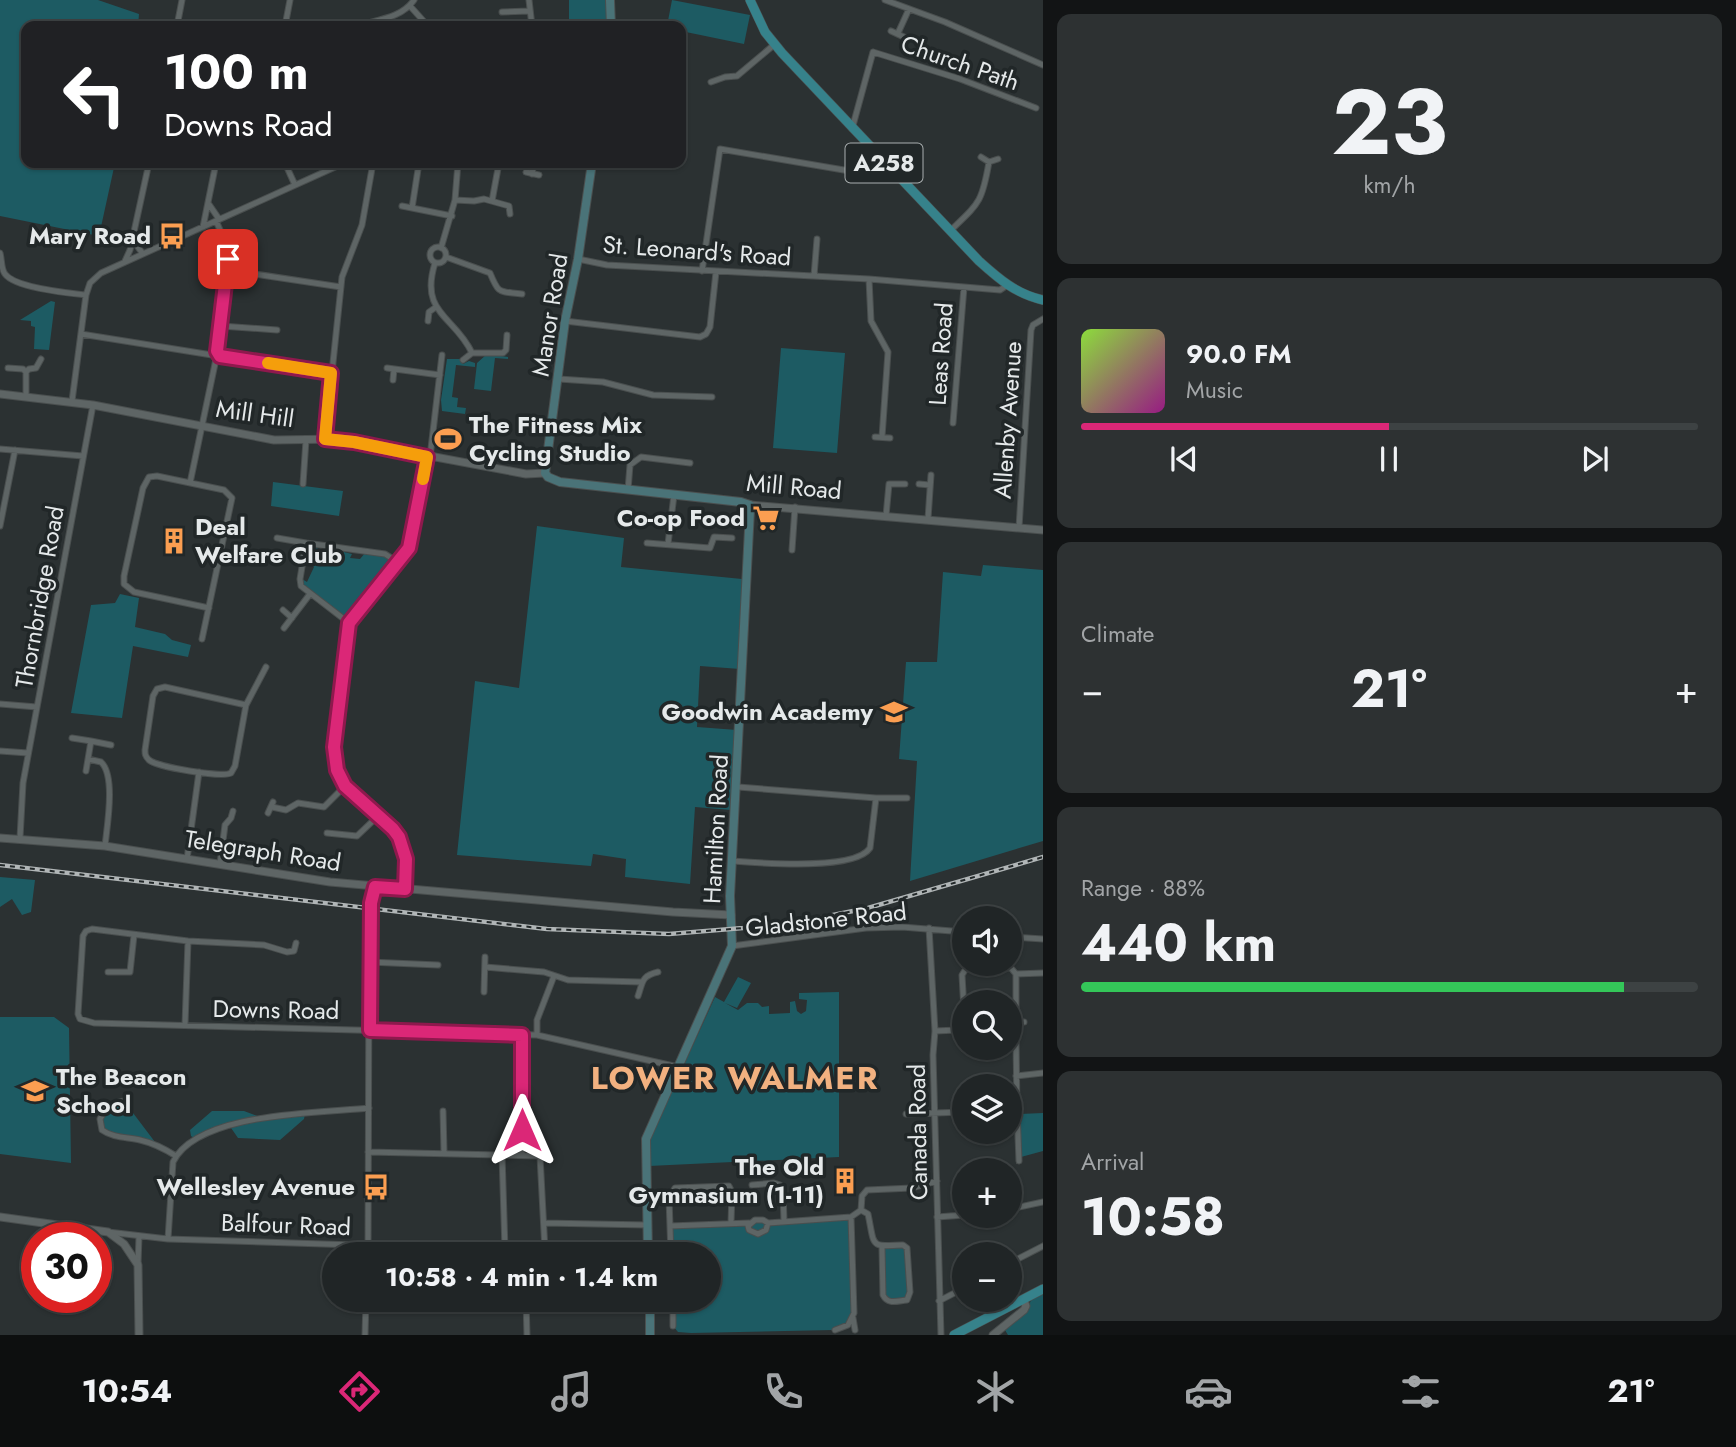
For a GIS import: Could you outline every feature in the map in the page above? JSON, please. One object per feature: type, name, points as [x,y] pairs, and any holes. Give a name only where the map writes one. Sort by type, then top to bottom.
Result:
[{"type":"main road","points":[[610,0],[611,21]]},
{"type":"main road","name":"A258","points":[[750,0],[765,32],[775,44],[950,231],[1006,286],[1043,300]]},
{"type":"main road","name":"Manor Road","points":[[545,472],[565,321],[578,259],[591,168]]},
{"type":"main road","name":"Mill Road","points":[[545,472],[553,480],[560,482],[750,505]]},
{"type":"main road","name":"Hamilton Road","points":[[732,946],[733,861],[750,505]]},
{"type":"main road","points":[[649,1242],[646,1139],[732,946]]},
{"type":"main road","points":[[954,1335],[1043,1289]]},
{"type":"main road","points":[[650,1312],[650,1335]]},
{"type":"street","points":[[178,21],[182,0]]},
{"type":"street","points":[[286,21],[290,0]]},
{"type":"street","points":[[381,21],[396,15],[414,0]]},
{"type":"street","points":[[529,0],[531,21]]},
{"type":"street","points":[[885,0],[945,22],[1043,65]]},
{"type":"street","points":[[410,6],[424,21]]},
{"type":"street","points":[[898,33],[909,9]]},
{"type":"street","points":[[502,12],[529,11]]},
{"type":"street","points":[[891,31],[906,37]]},
{"type":"street","points":[[711,82],[737,76],[775,44]]},
{"type":"street","name":"Church Path","points":[[852,129],[873,52],[960,79],[1036,108]]},
{"type":"street","points":[[702,271],[720,149],[898,177]]},
{"type":"street","points":[[981,157],[989,162]]},
{"type":"street","points":[[989,162],[998,159]]},
{"type":"street","points":[[950,231],[979,202],[984,191],[989,162]]},
{"type":"street","points":[[124,262],[148,168]]},
{"type":"street","points":[[203,227],[215,168]]},
{"type":"street","points":[[287,168],[295,185]]},
{"type":"street","points":[[72,401],[86,295],[93,279],[124,262],[333,168]]},
{"type":"street","points":[[325,439],[342,277],[362,225],[371,168]]},
{"type":"street","points":[[412,208],[418,168]]},
{"type":"street","points":[[441,248],[452,216],[458,168]]},
{"type":"street","points":[[492,201],[498,168]]},
{"type":"street","points":[[532,174],[533,168]]},
{"type":"street","points":[[455,200],[492,201],[509,206],[510,214]]},
{"type":"street","points":[[190,483],[216,355],[228,270],[227,250],[218,220],[208,203]]},
{"type":"street","points":[[402,206],[452,216]]},
{"type":"street","points":[[132,239],[143,254]]},
{"type":"street","name":"St. Leonard's Road","points":[[814,276],[817,239]]},
{"type":"street","points":[[435,247],[441,248],[446,257],[440,263],[435,263],[430,259],[431,251],[435,247]]},
{"type":"street","points":[[0,253],[4,273],[10,279],[40,289],[86,295]]},
{"type":"street","points":[[446,257],[490,273],[496,289],[522,295]]},
{"type":"street","name":"St. Leonard's Road","points":[[578,259],[607,265],[869,279],[1000,290],[1006,286]]},
{"type":"street","points":[[435,263],[431,282],[436,307],[467,341],[472,353]]},
{"type":"street","points":[[228,270],[341,287]]},
{"type":"street","points":[[565,321],[700,337],[706,334],[710,327],[716,272]]},
{"type":"street","points":[[869,279],[871,321],[888,352],[882,437]]},
{"type":"street","name":"Leas Road","points":[[953,423],[964,287]]},
{"type":"street","points":[[428,321],[429,312],[436,307]]},
{"type":"street","name":"Allenby Avenue","points":[[1019,528],[1031,330],[1033,325],[1043,319]]},
{"type":"street","points":[[221,326],[277,330]]},
{"type":"street","points":[[81,334],[331,373]]},
{"type":"street","points":[[463,359],[472,353],[503,353],[506,350],[507,335]]},
{"type":"street","points":[[405,889],[406,859],[402,844],[393,829],[345,786],[337,770],[334,747],[349,623],[406,555],[411,541],[429,457],[442,355]]},
{"type":"street","points":[[26,372],[36,368],[40,359]]},
{"type":"street","points":[[8,368],[23,369],[26,372]]},
{"type":"street","points":[[387,368],[440,375]]},
{"type":"street","points":[[393,380],[394,369]]},
{"type":"street","points":[[26,372],[26,396]]},
{"type":"street","points":[[559,379],[603,382],[639,394],[712,397]]},
{"type":"street","name":"Mill Hill","points":[[0,394],[72,401],[274,440],[325,439],[354,442],[526,474],[545,472]]},
{"type":"street","name":"Thornbridge Road","points":[[20,838],[23,783],[28,753],[93,405]]},
{"type":"street","points":[[875,437],[890,438]]},
{"type":"street","points":[[303,484],[306,440]]},
{"type":"street","points":[[0,449],[83,456]]},
{"type":"street","points":[[0,526],[15,450]]},
{"type":"street","points":[[628,490],[630,466],[641,457],[691,463]]},
{"type":"street","points":[[928,519],[932,475]]},
{"type":"street","points":[[202,639],[209,608],[232,498],[224,490],[157,476],[146,480],[123,580],[126,587],[134,592],[209,608]]},
{"type":"street","points":[[886,516],[890,484],[905,484]]},
{"type":"street","points":[[919,484],[930,485]]},
{"type":"street","points":[[668,544],[674,495]]},
{"type":"street","name":"Mill Road","points":[[750,505],[1043,530]]},
{"type":"street","points":[[792,550],[795,507]]},
{"type":"street","points":[[647,543],[710,548],[714,537],[732,538]]},
{"type":"street","points":[[277,538],[385,554],[399,563]]},
{"type":"street","points":[[306,543],[300,583],[304,590],[349,623]]},
{"type":"street","points":[[284,628],[310,594]]},
{"type":"street","points":[[283,610],[292,618]]},
{"type":"street","points":[[246,705],[165,687],[155,693],[145,750],[147,757],[153,762],[223,776],[234,770],[246,705],[266,667]]},
{"type":"street","points":[[0,704],[37,707]]},
{"type":"street","points":[[72,738],[110,745]]},
{"type":"street","points":[[86,771],[90,741]]},
{"type":"street","points":[[0,751],[28,753]]},
{"type":"street","points":[[88,760],[101,762],[108,773],[105,846]]},
{"type":"street","points":[[187,859],[199,772]]},
{"type":"street","points":[[268,813],[273,804],[286,810],[298,803],[324,807],[345,786]]},
{"type":"street","points":[[738,787],[907,798]]},
{"type":"street","points":[[733,861],[809,865],[861,856],[870,848],[876,798]]},
{"type":"street","points":[[219,864],[225,825],[233,811]]},
{"type":"street","points":[[327,833],[357,836],[378,816]]},
{"type":"street","name":"Telegraph Road","points":[[0,838],[105,846],[375,887],[731,915]]},
{"type":"street","points":[[368,1242],[369,962],[370,916],[375,887]]},
{"type":"street","name":"Gladstone Road","points":[[732,946],[866,928],[902,926],[952,931]]},
{"type":"street","name":"Canada Road","points":[[929,928],[935,1031],[933,1055],[941,1335]]},
{"type":"street","name":"Downs Road","points":[[134,935],[92,929],[86,931],[83,936],[78,1014],[80,1019],[94,1023],[537,1035],[678,1067]]},
{"type":"street","points":[[108,972],[130,972],[134,935],[264,945],[287,952],[294,951],[296,943]]},
{"type":"street","points":[[1022,938],[1043,939]]},
{"type":"street","points":[[185,1025],[188,941]]},
{"type":"street","points":[[484,992],[485,957]]},
{"type":"street","points":[[369,962],[438,965]]},
{"type":"street","points":[[485,967],[544,972],[568,980],[641,982]]},
{"type":"street","points":[[638,996],[646,974],[657,972]]},
{"type":"street","points":[[1022,974],[1043,973]]},
{"type":"street","points":[[537,1035],[537,1020],[554,976]]},
{"type":"street","points":[[935,1031],[952,1030]]},
{"type":"street","points":[[522,1035],[522,1155]]},
{"type":"street","points":[[1022,1075],[1043,1073]]},
{"type":"street","points":[[124,1101],[112,1104],[105,1110],[100,1119],[102,1130],[108,1135],[159,1146],[176,1156]]},
{"type":"street","points":[[168,1239],[171,1172],[176,1156],[195,1139],[225,1126],[260,1117],[369,1108]]},
{"type":"street","points":[[443,1111],[444,1152]]},
{"type":"street","points":[[906,1114],[952,1113]]},
{"type":"street","points":[[368,1152],[540,1156],[545,1242]]},
{"type":"street","points":[[502,1154],[505,1242]]},
{"type":"street","points":[[861,1210],[862,1196],[867,1190],[912,1188],[937,1181]]},
{"type":"street","points":[[752,1185],[780,1185],[783,1192],[784,1221]]},
{"type":"street","points":[[671,1242],[669,1198],[675,1188],[729,1186],[732,1192],[731,1223]]},
{"type":"street","points":[[1022,1206],[1043,1202]]},
{"type":"street","points":[[670,1226],[851,1217],[861,1210]]},
{"type":"street","points":[[861,1210],[868,1214],[873,1239],[877,1245],[903,1245],[907,1248],[910,1292],[907,1300],[887,1301],[883,1295],[882,1247]]},
{"type":"street","points":[[937,1217],[952,1216]]},
{"type":"street","points":[[0,1217],[36,1222]]},
{"type":"street","points":[[851,1217],[855,1330]]},
{"type":"street","points":[[544,1223],[648,1225]]},
{"type":"street","points":[[750,1223],[750,1230],[758,1234],[766,1230],[768,1223]]},
{"type":"street","name":"Balfour Road","points":[[112,1233],[168,1239],[322,1244]]},
{"type":"street","points":[[112,1235],[124,1244],[138,1265]]},
{"type":"street","points":[[139,1236],[139,1335]]},
{"type":"street","points":[[1022,1257],[1043,1246]]},
{"type":"street","points":[[939,1301],[952,1294]]},
{"type":"street","points":[[993,1335],[1025,1309],[1024,1300]]},
{"type":"street","points":[[365,1335],[366,1312]]},
{"type":"street","points":[[526,1312],[527,1335]]},
{"type":"street","points":[[665,1314],[673,1313],[673,1326]]},
{"type":"street","points":[[998,1313],[1002,1328]]},
{"type":"street","points":[[835,1330],[844,1328],[853,1318]]},
{"type":"shaded area","points":[[0,0],[98,0],[139,14],[138,21],[21,21],[21,168],[114,168],[99,236],[0,216]]},
{"type":"shaded area","points":[[569,0],[608,0],[607,19],[569,19]]},
{"type":"shaded area","points":[[672,0],[750,15],[744,44],[686,32],[686,21],[668,21]]},
{"type":"shaded area","points":[[51,301],[55,302],[49,350],[34,349],[35,327],[31,326],[31,321],[20,320]]},
{"type":"shaded area","points":[[781,348],[845,353],[837,453],[773,448]]},
{"type":"shaded area","points":[[487,354],[508,359],[495,358],[491,391],[474,389],[477,363]]},
{"type":"shaded area","points":[[447,359],[460,359],[463,364],[469,361],[475,363],[475,367],[456,365],[452,397],[458,398],[457,407],[466,408],[465,414],[442,411]]},
{"type":"shaded area","points":[[273,482],[343,491],[339,516],[271,506]]},
{"type":"shaded area","points":[[537,526],[624,538],[621,567],[742,579],[740,669],[700,666],[697,727],[737,730],[731,810],[695,807],[690,884],[625,877],[626,859],[593,854],[591,866],[457,855],[475,681],[519,688]]},
{"type":"shaded area","points":[[312,547],[318,547],[317,551],[341,556],[344,552],[352,554],[350,558],[360,559],[365,553],[386,556],[393,564],[347,618],[303,584],[302,579],[307,582],[314,567],[305,559]]},
{"type":"shaded area","points":[[983,565],[1043,570],[1043,841],[910,881],[917,761],[899,759],[906,662],[937,662],[943,572],[981,576]]},
{"type":"shaded area","points":[[120,594],[139,598],[135,627],[165,634],[172,640],[191,645],[188,657],[133,646],[122,718],[71,713],[91,605],[115,603]]},
{"type":"shaded area","points":[[0,877],[35,880],[31,912],[22,915],[12,899],[0,907]]},
{"type":"shaded area","points":[[738,977],[751,983],[737,1008],[725,1003],[738,1010],[747,1003],[758,1003],[762,1007],[769,1006],[769,1014],[790,1013],[790,1002],[795,1001],[797,1011],[801,1014],[806,1011],[807,1000],[799,999],[799,993],[839,992],[839,1157],[649,1166],[648,1143],[715,997],[724,1002]]},
{"type":"shaded area","name":"The Beacon School","points":[[0,1017],[54,1017],[69,1028],[71,1163],[0,1154]]},
{"type":"shaded area","points":[[124,1101],[158,1146],[102,1130],[100,1119],[105,1110]]},
{"type":"shaded area","points":[[212,1111],[244,1111],[260,1117],[305,1114],[304,1119],[280,1140],[238,1138],[229,1125],[195,1139],[190,1130]]},
{"type":"shaded area","points":[[1043,1113],[1043,1151],[1021,1157],[1022,1144],[1022,1114]]},
{"type":"shaded area","points":[[851,1217],[854,1313],[848,1325],[833,1330],[678,1332],[673,1326],[673,1312],[721,1312],[721,1242],[671,1242],[670,1226]]},
{"type":"shaded area","points":[[882,1247],[907,1248],[910,1292],[907,1300],[885,1299]]},
{"type":"shaded area","points":[[1043,1293],[1043,1335],[1008,1335],[1005,1330],[1027,1311],[1031,1300]]},
{"type":"railway","points":[[0,865],[547,929],[669,934],[743,928],[868,908],[1043,857]]},
{"type":"slow traffic","points":[[268,363],[331,373],[325,439],[340,439],[427,457],[423,479]]},
{"type":"place","name":"Mary Road","points":[[172,236]]},
{"type":"place","name":"The Fitness Mix Cycling Studio","points":[[448,439]]},
{"type":"place","name":"Co-op Food","points":[[766,518]]},
{"type":"place","name":"Deal Welfare Club","points":[[174,541]]},
{"type":"place","name":"Goodwin Academy","points":[[894,712]]},
{"type":"place","name":"The Beacon School","points":[[35,1091]]},
{"type":"place","name":"The Old Gymnasium (1-11)","points":[[845,1181]]},
{"type":"place","name":"Wellesley Avenue","points":[[376,1187]]},
{"type":"district","name":"LOWER WALMER","points":[[735,1078]]},
{"type":"route","points":[[228,259],[217,351],[220,356],[331,373],[325,439],[340,439],[427,457],[406,555],[349,623],[334,747],[340,778],[356,798],[393,829],[402,844],[407,865],[405,889],[375,887],[371,903],[370,1030],[522,1035],[522,1130]]}]
